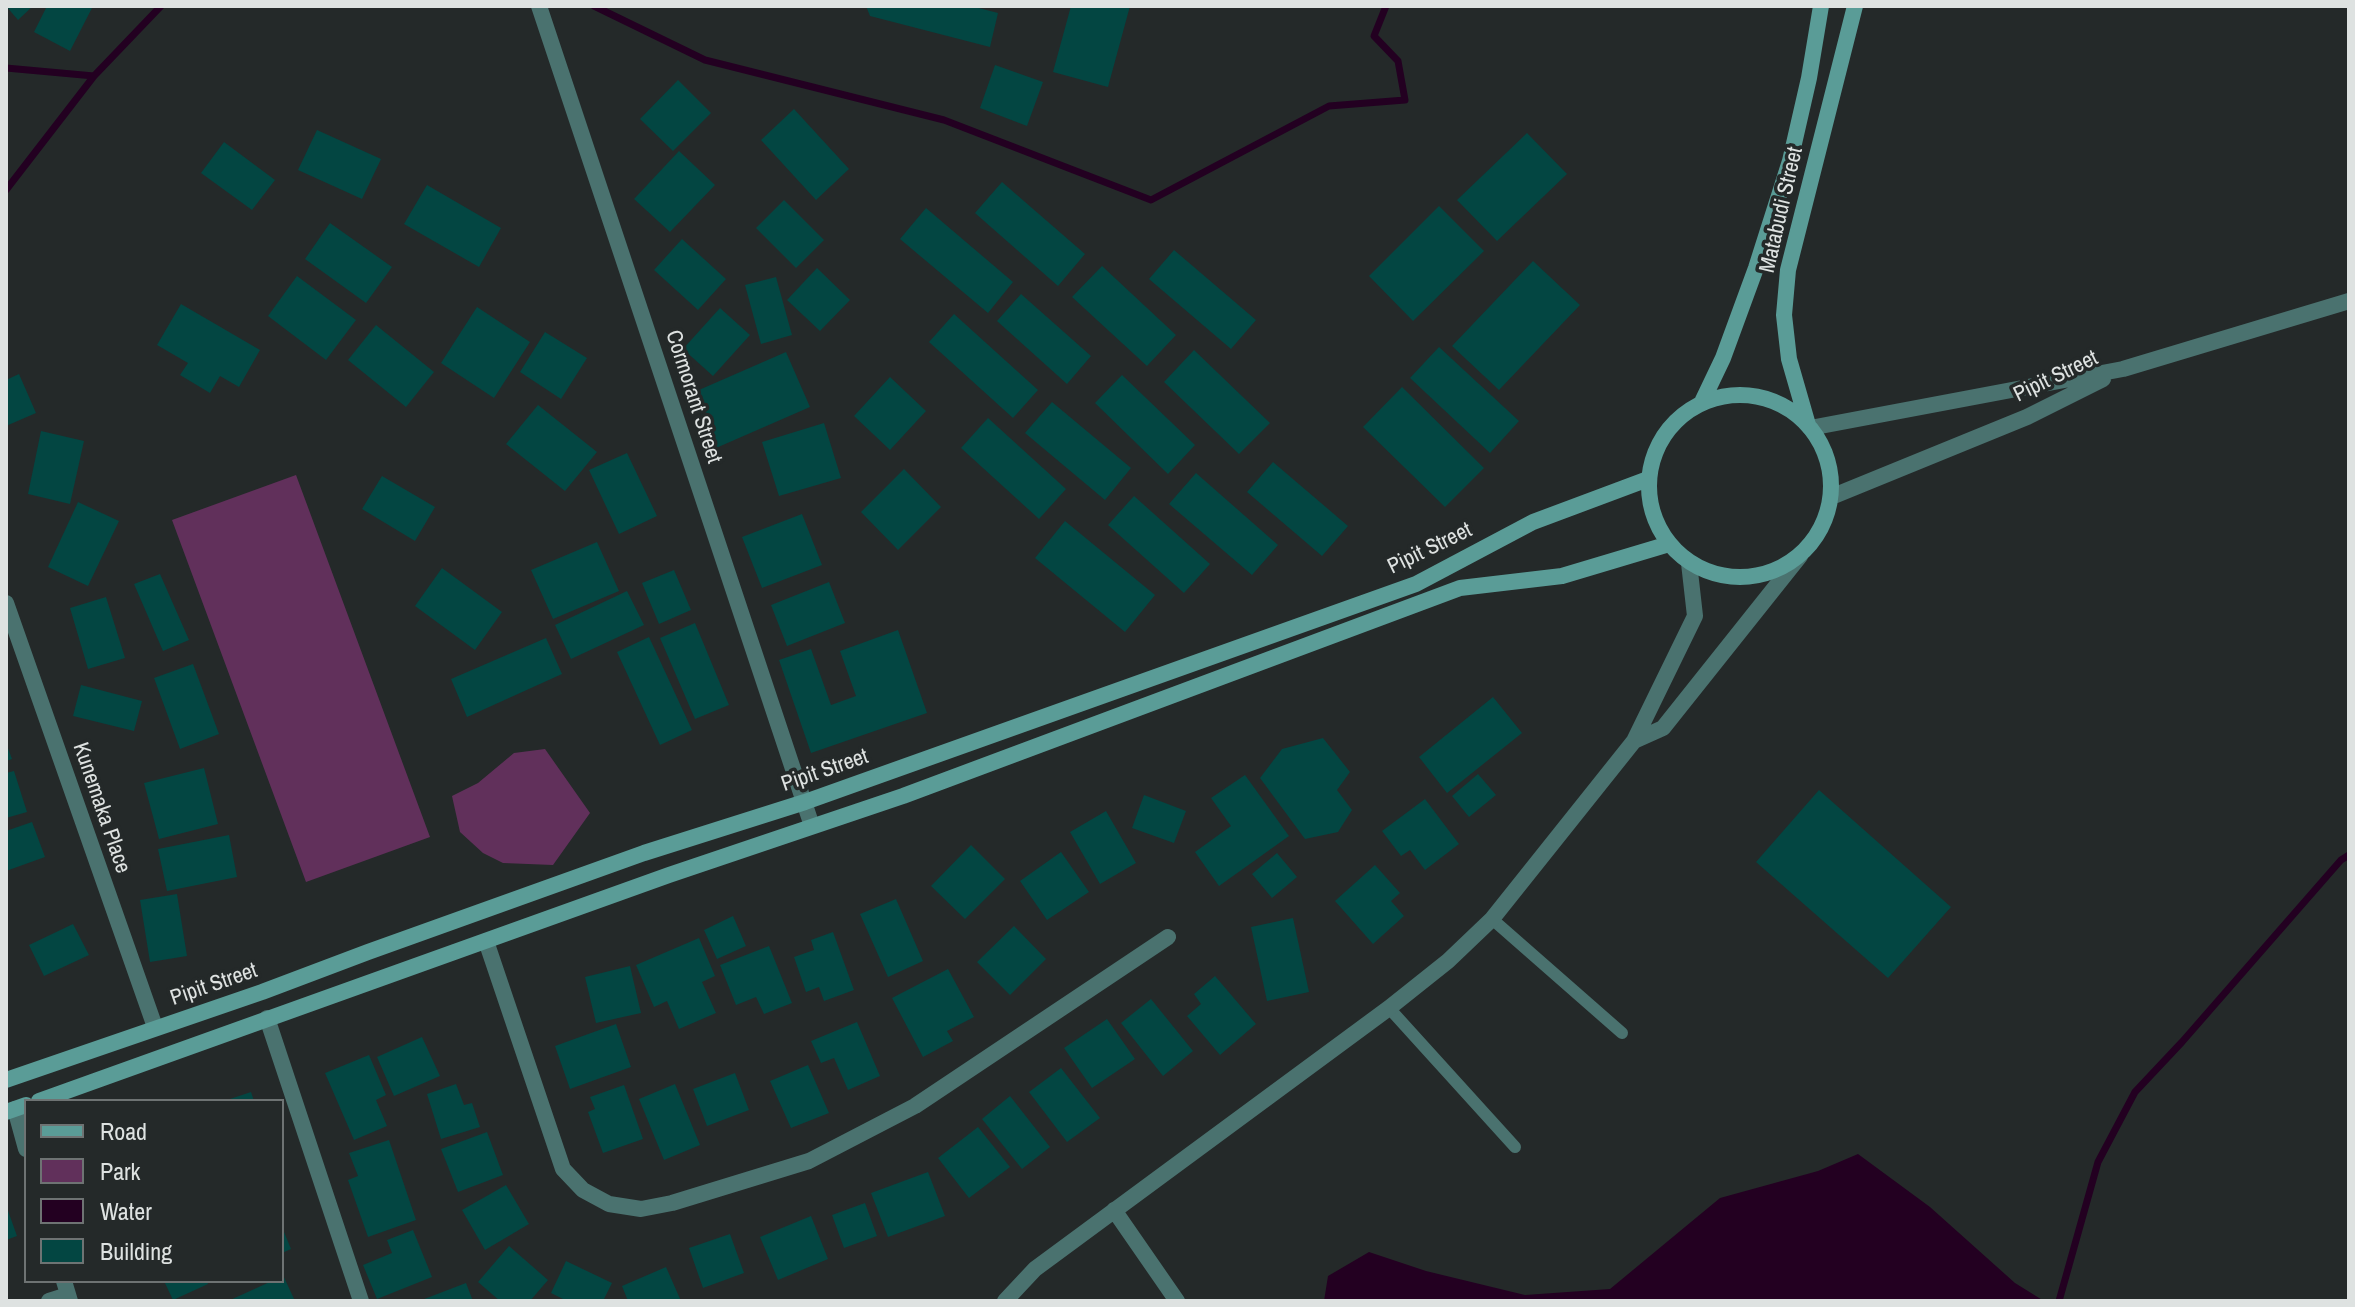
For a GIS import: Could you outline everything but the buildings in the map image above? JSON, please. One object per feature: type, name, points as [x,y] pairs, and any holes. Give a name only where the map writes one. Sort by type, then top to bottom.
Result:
[{"type":"main road","name":"Matabudi Street","points":[[1702,402],[1723,358],[1751,283],[1790,161],[1821,6]]},
{"type":"main road","name":"Matabudi Street","points":[[1809,426],[1789,359],[1784,315],[1788,270],[1855,6]]},
{"type":"main road","points":[[1724,396],[1759,397],[1791,410],[1809,426],[1823,448],[1831,472],[1831,497],[1826,519],[1816,539],[1800,556],[1775,571],[1746,578],[1717,575],[1689,563],[1669,544],[1657,524],[1649,502],[1648,479],[1653,455],[1665,433],[1681,415],[1702,402],[1724,396]]},
{"type":"main road","name":"Pipit Street","points":[[6,1080],[262,992],[644,853],[805,802],[1416,584],[1533,522],[1648,479]]},
{"type":"main road","name":"Pipit Street","points":[[44,1099],[918,790],[1460,588],[1562,576],[1669,544]]},
{"type":"street","name":"Cormorant Street","points":[[539,6],[812,826]]},
{"type":"street","name":"Pipit Street","points":[[1809,426],[2123,369],[2349,301]]},
{"type":"street","name":"Pipit Street","points":[[1831,497],[2027,417],[2123,369]]},
{"type":"street","points":[[1634,741],[1663,728],[1800,556]]},
{"type":"street","points":[[1005,1301],[1035,1269],[1389,1008],[1448,961],[1492,919],[1634,741],[1695,616],[1689,563]]},
{"type":"street","name":"Kunemaka Place","points":[[6,603],[155,1027]]},
{"type":"street","points":[[486,941],[563,1169],[583,1190],[609,1204],[641,1209],[672,1203],[809,1161],[915,1106],[1168,937]]},
{"type":"street","points":[[267,1018],[361,1301]]},
{"type":"street","points":[[16,1109],[24,1141]]},
{"type":"street","points":[[1114,1210],[1177,1301]]},
{"type":"street","points":[[49,1301],[67,1292]]},
{"type":"lane","points":[[1492,919],[1622,1033]]},
{"type":"lane","points":[[1389,1008],[1515,1147]]},
{"type":"green space","points":[[296,475],[430,837],[306,882],[172,520]]},
{"type":"green space","points":[[545,749],[590,813],[553,865],[503,863],[483,853],[460,832],[452,796],[478,783],[514,753]]},
{"type":"water","points":[[1858,1154],[1930,1207],[2015,1283],[2044,1301],[1324,1301],[1328,1276],[1369,1252],[1426,1271],[1525,1295],[1610,1289],[1720,1198],[1818,1171]]},
{"type":"waterway","points":[[6,190],[94,76],[161,6]]},
{"type":"waterway","points":[[594,6],[705,60],[944,120],[1151,200],[1329,106],[1405,100],[1398,61],[1374,36],[1386,6]]},
{"type":"waterway","points":[[6,68],[94,76]]},
{"type":"waterway","points":[[2059,1301],[2098,1162],[2135,1092],[2341,860],[2349,855]]}]
